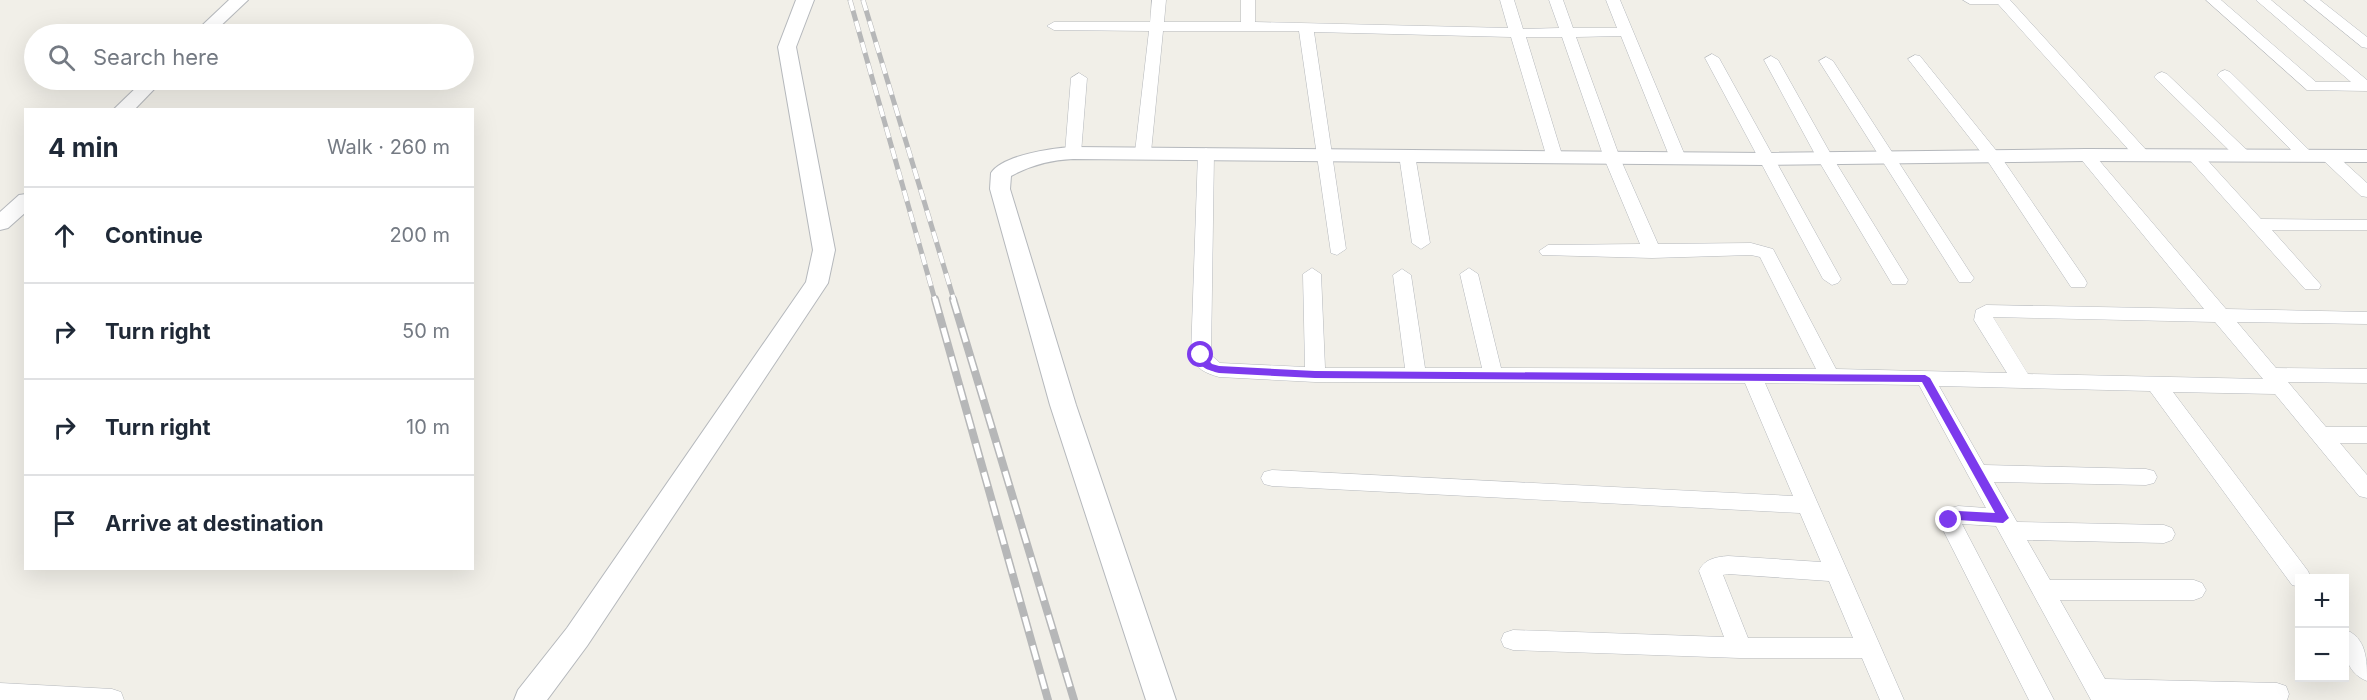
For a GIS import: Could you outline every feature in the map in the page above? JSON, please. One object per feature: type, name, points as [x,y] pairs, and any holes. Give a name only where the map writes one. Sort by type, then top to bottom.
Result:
[{"type":"street","points":[[213,24],[239,0]]},
{"type":"street","points":[[529,700],[577,637],[817,283],[824,250],[787,47],[805,0]]},
{"type":"street","points":[[1143,152],[1159,0]]},
{"type":"street","points":[[1248,0],[1248,27]]},
{"type":"street","points":[[1508,0],[1555,158]]},
{"type":"street","points":[[1556,0],[1612,158],[1652,252]]},
{"type":"street","points":[[1613,0],[1678,158]]},
{"type":"street","points":[[1970,0],[2002,0],[2142,155]]},
{"type":"street","points":[[2213,0],[2312,87],[2366,87],[2263,0]]},
{"type":"street","points":[[2311,0],[2367,44]]},
{"type":"street","points":[[1054,26],[1306,27],[1519,33],[1626,32]]},
{"type":"street","points":[[1306,27],[1337,249]]},
{"type":"street","points":[[1712,58],[1832,279]]},
{"type":"street","points":[[1915,58],[1993,157],[2078,283]]},
{"type":"street","points":[[1771,60],[1825,158],[1899,280]]},
{"type":"street","points":[[1826,61],[1965,278]]},
{"type":"street","points":[[2225,75],[2305,156]]},
{"type":"street","points":[[2162,77],[2244,156]]},
{"type":"street","points":[[1073,153],[1079,78]]},
{"type":"street","points":[[124,108],[143,90]]},
{"type":"street","points":[[1161,700],[1063,405],[1000,189],[1001,173],[1010,168],[1040,156],[1143,152],[1765,159],[2086,155],[2367,156]]},
{"type":"street","points":[[1206,153],[1202,361],[1219,370],[1315,375],[1830,376],[2156,384],[2367,376]]},
{"type":"street","points":[[1407,155],[1421,243]]},
{"type":"street","points":[[2086,155],[2367,490]]},
{"type":"street","points":[[2194,155],[2312,285]]},
{"type":"street","points":[[2328,156],[2367,192]]},
{"type":"street","points":[[0,224],[24,202]]},
{"type":"street","points":[[2256,224],[2367,225]]},
{"type":"street","points":[[1548,251],[1652,252],[1751,249],[1767,253],[1830,376]]},
{"type":"street","points":[[1312,274],[1315,375]]},
{"type":"street","points":[[1469,274],[1492,375]]},
{"type":"street","points":[[1402,275],[1416,375]]},
{"type":"street","points":[[2022,381],[1984,320],[1983,315],[1986,311],[2367,318]]},
{"type":"street","points":[[1752,376],[1892,700]]},
{"type":"street","points":[[1925,378],[2102,695],[2277,694]]},
{"type":"street","points":[[2156,384],[2296,574]]},
{"type":"street","points":[[2320,435],[2367,435]]},
{"type":"street","points":[[1978,473],[2146,477]]},
{"type":"street","points":[[1272,478],[1808,505]]},
{"type":"street","points":[[2042,700],[1949,520],[1952,516],[1958,515],[2007,525],[2164,534]]},
{"type":"street","points":[[1740,648],[1710,571],[1718,566],[1728,565],[1837,572]]},
{"type":"street","points":[[2043,590],[2194,590]]},
{"type":"street","points":[[1513,640],[1740,648],[1870,648]]},
{"type":"street","points":[[2349,646],[2367,670]]},
{"type":"street","points":[[0,694],[112,700]]},
{"type":"railway","points":[[850,0],[935,300]]},
{"type":"railway","points":[[863,0],[954,300]]},
{"type":"railway","points":[[935,299],[1048,700]]},
{"type":"railway","points":[[953,299],[1074,700]]},
{"type":"route","points":[[1201,355],[1202,361],[1219,370],[1315,375],[1925,378],[2003,518],[1958,515],[1952,516],[1949,520]]}]
